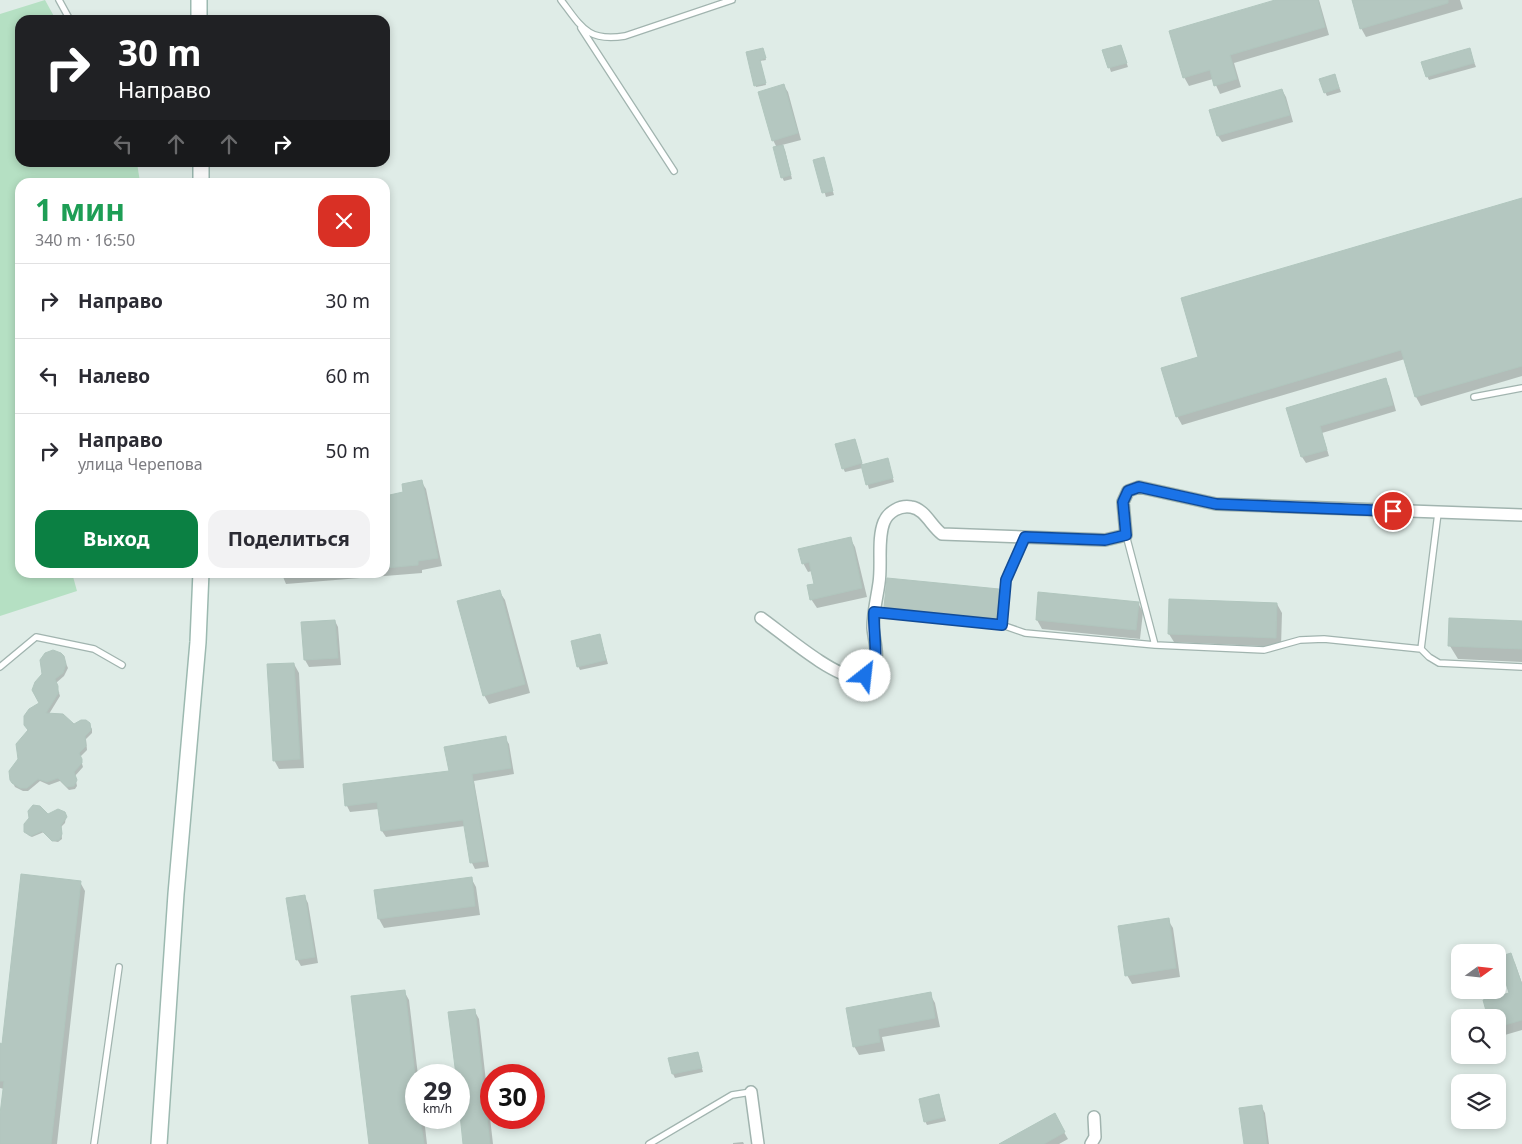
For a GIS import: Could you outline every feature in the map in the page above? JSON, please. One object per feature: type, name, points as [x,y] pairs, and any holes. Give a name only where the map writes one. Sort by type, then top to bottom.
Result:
[{"type":"street","points":[[199,0],[199,15]]},
{"type":"street","points":[[761,618],[824,663],[845,675],[865,676],[873,670],[876,660],[873,629],[874,612],[879,581],[884,522],[890,513],[902,507],[912,506],[924,512],[934,528],[942,534],[1105,540],[1126,535],[1123,502],[1128,491],[1139,487],[1216,504],[1522,515]]},
{"type":"street","points":[[160,1144],[176,894],[198,642],[201,578]]},
{"type":"street","points":[[751,1092],[758,1144]]},
{"type":"street","points":[[1091,1144],[1095,1137],[1094,1118]]},
{"type":"lane","points":[[59,0],[67,15]]},
{"type":"lane","points":[[561,0],[579,24],[674,171]]},
{"type":"lane","points":[[579,24],[593,36],[608,38],[625,36],[732,0]]},
{"type":"lane","points":[[1474,397],[1522,388]]},
{"type":"lane","points":[[1438,513],[1421,648],[1429,658],[1439,663],[1522,667]]},
{"type":"lane","points":[[1126,535],[1155,645]]},
{"type":"lane","points":[[1002,625],[1006,580],[1025,537]]},
{"type":"lane","points":[[874,612],[1002,625],[1025,633],[1155,645],[1264,650],[1300,640],[1324,639],[1421,648]]},
{"type":"lane","points":[[0,667],[36,637],[94,649],[122,665]]},
{"type":"lane","points":[[94,1144],[119,967]]},
{"type":"lane","points":[[649,1144],[732,1095],[751,1092]]},
{"type":"green space","points":[[45,0],[53,15],[15,15],[15,167],[138,167],[139,178],[15,178],[15,578],[73,578],[77,591],[0,616],[0,14]]},
{"type":"building","points":[[1275,0],[1318,0],[1325,27],[1230,55],[1237,79],[1214,86],[1210,70],[1183,78],[1169,31]]},
{"type":"building","points":[[1352,0],[1448,0],[1448,3],[1360,29]]},
{"type":"building","points":[[1121,45],[1127,63],[1108,68],[1102,50]]},
{"type":"building","points":[[763,48],[766,58],[760,60],[766,83],[754,86],[746,52]]},
{"type":"building","points":[[1470,48],[1474,63],[1426,77],[1421,62]]},
{"type":"building","points":[[1335,74],[1339,88],[1324,93],[1319,79]]},
{"type":"building","points":[[784,84],[798,133],[772,141],[758,92]]},
{"type":"building","points":[[1282,89],[1290,115],[1217,136],[1209,110]]},
{"type":"building","points":[[783,145],[791,175],[781,178],[773,147]]},
{"type":"building","points":[[824,157],[833,191],[822,193],[813,160]]},
{"type":"building","points":[[1522,198],[1522,366],[1415,397],[1401,350],[1176,417],[1161,368],[1198,357],[1181,298]]},
{"type":"building","points":[[1386,378],[1393,405],[1320,426],[1327,450],[1301,457],[1286,408]]},
{"type":"building","points":[[855,439],[862,463],[842,469],[835,444]]},
{"type":"building","points":[[888,458],[893,478],[866,485],[861,465]]},
{"type":"building","points":[[422,480],[438,558],[418,561],[418,565],[390,568],[390,495],[403,492],[402,484]]},
{"type":"building","points":[[851,537],[862,588],[810,600],[807,585],[814,584],[809,562],[802,564],[798,549]]},
{"type":"building","points":[[887,578],[999,589],[996,618],[884,607]]},
{"type":"building","points":[[500,590],[525,684],[483,696],[457,601]]},
{"type":"building","points":[[1038,592],[1139,602],[1136,630],[1036,620]]},
{"type":"building","points":[[1169,599],[1277,603],[1276,638],[1168,634]]},
{"type":"building","points":[[1449,618],[1522,621],[1522,649],[1448,646]]},
{"type":"building","points":[[335,620],[338,658],[304,660],[301,622]]},
{"type":"building","points":[[600,634],[606,660],[577,667],[571,641]]},
{"type":"building","points":[[53,650],[64,656],[66,664],[63,673],[55,679],[59,692],[46,713],[63,714],[74,724],[81,720],[86,720],[90,723],[91,730],[85,736],[86,746],[79,753],[82,763],[74,772],[77,780],[74,786],[67,787],[58,778],[47,782],[38,779],[27,788],[20,788],[10,780],[9,771],[18,759],[16,744],[28,730],[24,725],[24,716],[29,709],[39,703],[32,690],[35,682],[42,674],[40,660],[45,653]]},
{"type":"building","points":[[294,663],[300,759],[273,761],[267,664]]},
{"type":"building","points":[[506,736],[511,768],[472,774],[486,861],[470,863],[463,820],[381,831],[377,802],[345,806],[343,784],[449,771],[444,747]]},
{"type":"building","points":[[33,805],[40,806],[48,814],[58,809],[65,812],[67,817],[61,825],[62,834],[59,840],[52,841],[42,831],[31,836],[24,832],[24,824],[29,818],[28,811]]},
{"type":"building","points":[[21,874],[81,881],[51,1144],[0,1144],[0,1114],[4,1081],[0,1081],[0,1043],[2,1044]]},
{"type":"building","points":[[472,877],[475,906],[378,919],[374,890]]},
{"type":"building","points":[[305,895],[315,957],[296,960],[286,898]]},
{"type":"building","points":[[1169,918],[1176,968],[1125,976],[1118,926]]},
{"type":"building","points":[[1511,953],[1522,985],[1522,1020],[1506,1025],[1506,1009],[1486,1009],[1483,1000],[1506,999],[1506,994],[1509,993],[1506,983],[1506,955]]},
{"type":"building","points":[[405,990],[414,1064],[405,1064],[405,1129],[422,1129],[424,1144],[369,1144],[351,996]]},
{"type":"building","points":[[931,992],[935,1018],[878,1029],[880,1042],[853,1047],[846,1008]]},
{"type":"building","points":[[475,1009],[481,1064],[480,1129],[488,1129],[490,1144],[463,1144],[462,1129],[470,1129],[470,1064],[455,1064],[448,1012]]},
{"type":"building","points":[[698,1052],[702,1068],[672,1074],[668,1058]]},
{"type":"building","points":[[939,1094],[944,1117],[924,1122],[919,1099]]},
{"type":"building","points":[[1262,1105],[1267,1144],[1244,1144],[1239,1108]]},
{"type":"building","points":[[1055,1113],[1065,1132],[1044,1144],[999,1144]]},
{"type":"route","points":[[865,676],[873,670],[876,660],[873,629],[874,612],[1002,625],[1006,580],[1025,537],[1105,540],[1126,535],[1123,502],[1128,491],[1139,487],[1216,504],[1393,511]]}]
